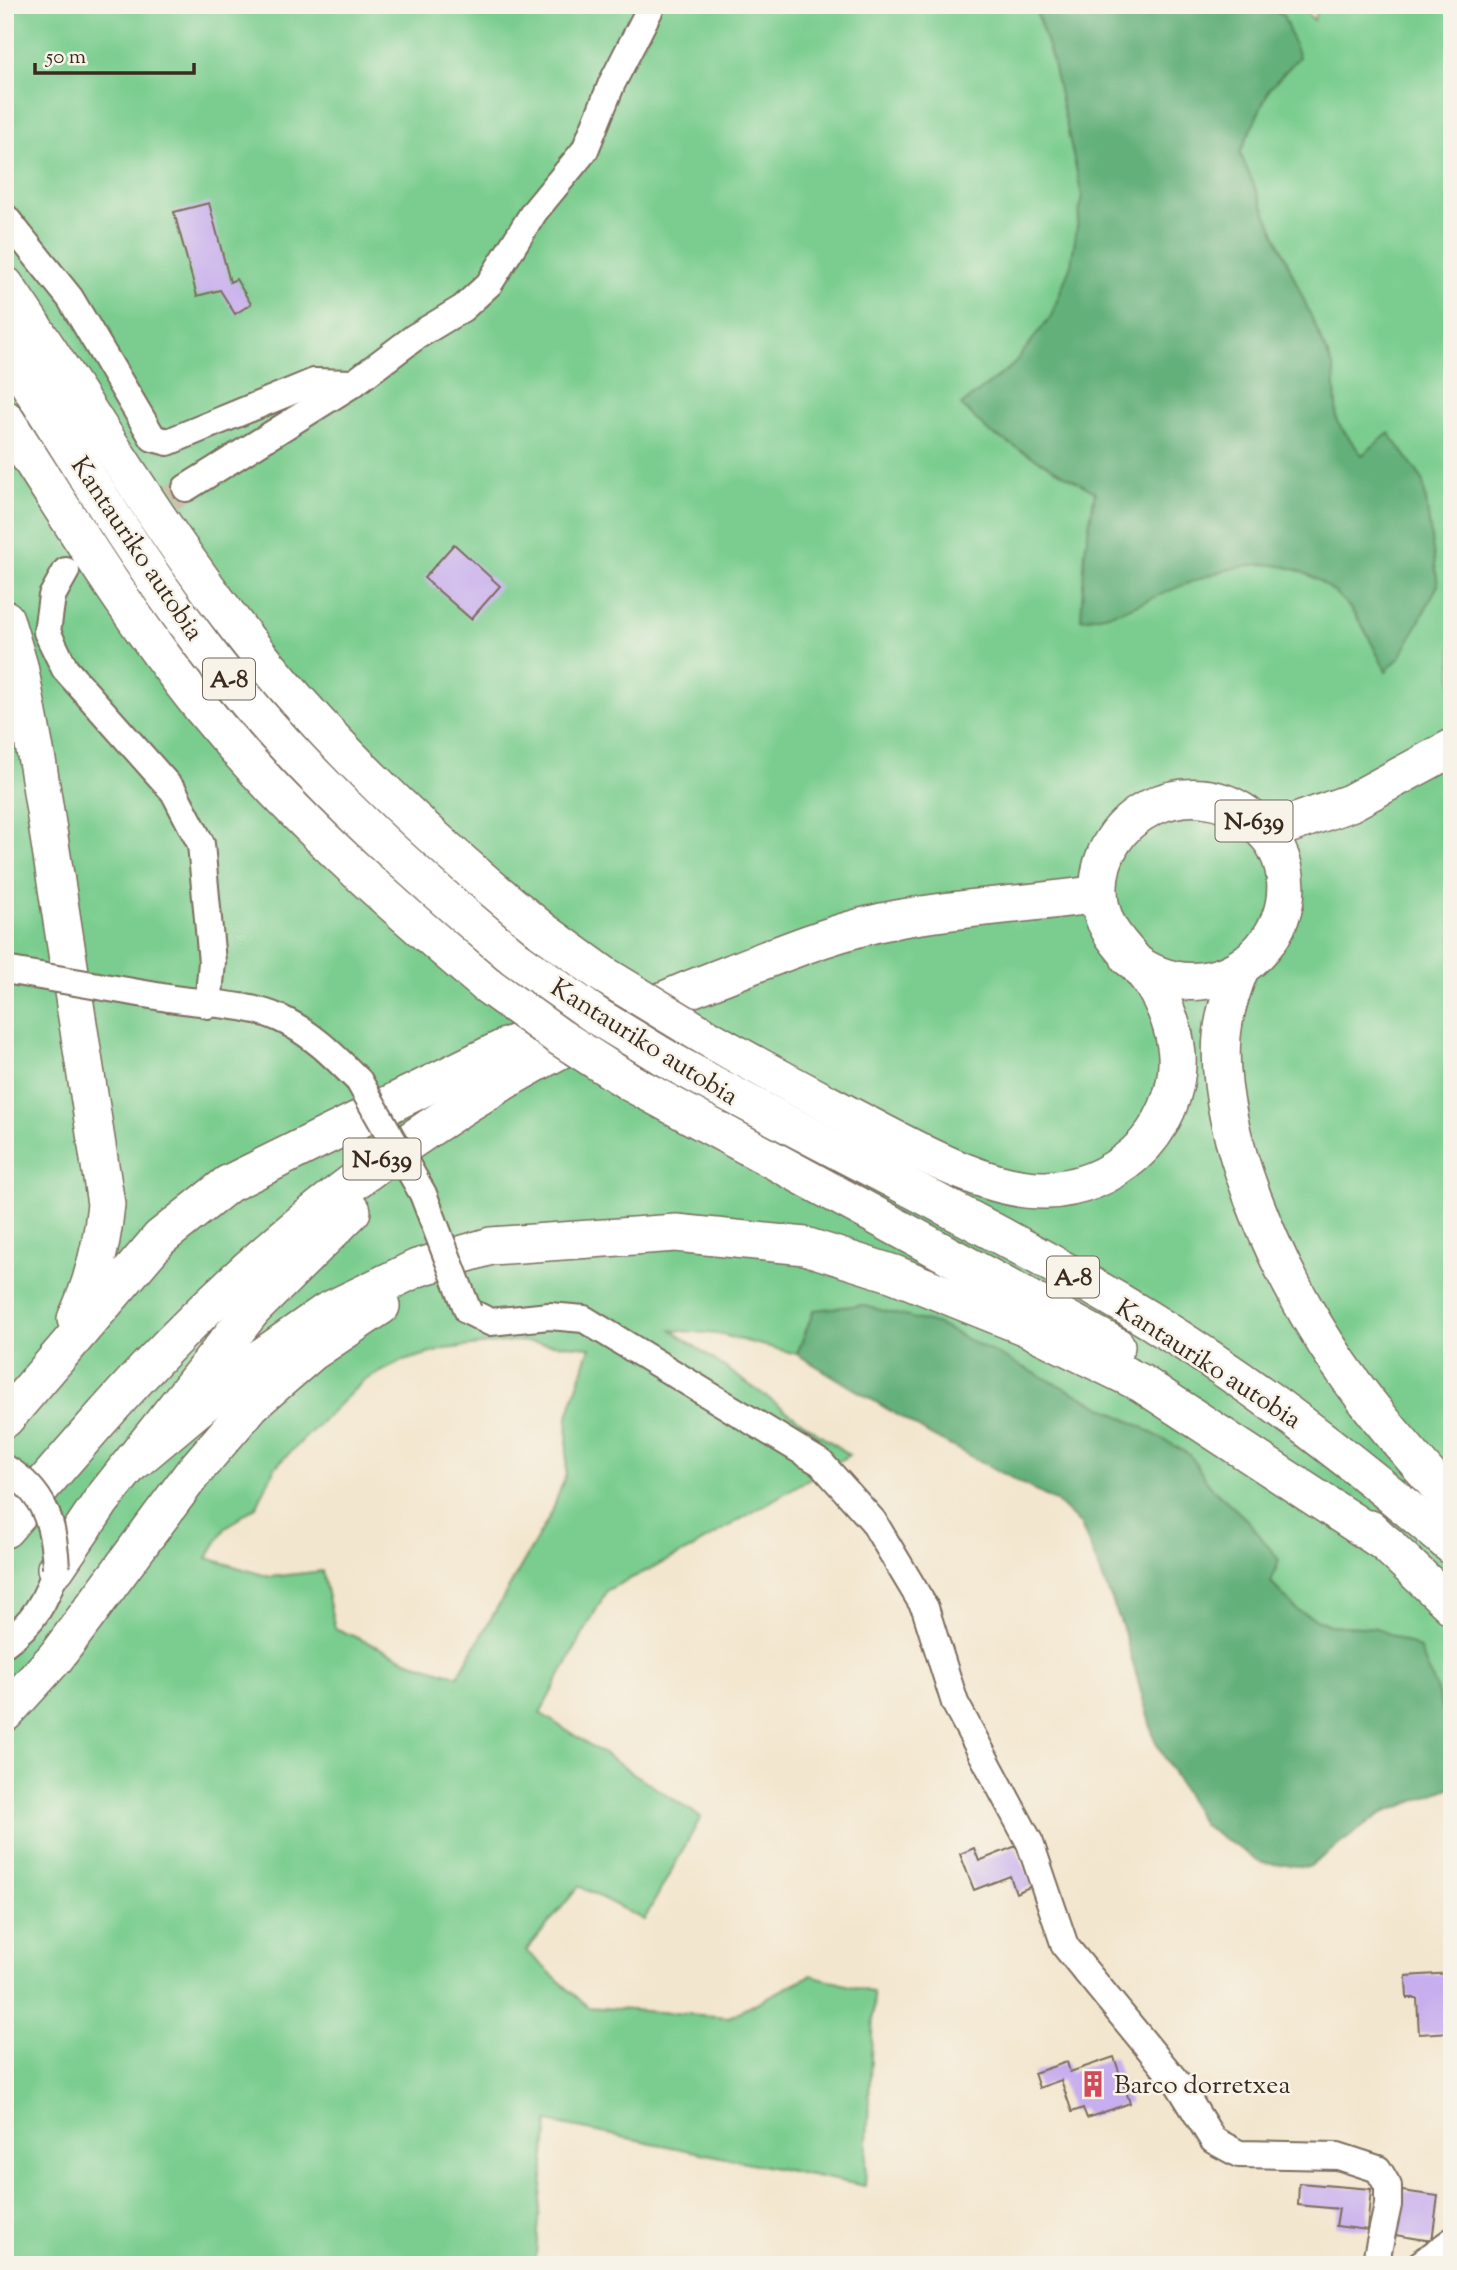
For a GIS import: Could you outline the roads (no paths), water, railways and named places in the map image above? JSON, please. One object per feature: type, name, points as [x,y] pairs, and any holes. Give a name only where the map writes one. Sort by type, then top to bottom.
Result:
[{"type":"highway","points":[[5,285],[180,548],[236,626],[318,725],[394,803],[459,863],[542,931],[604,975],[675,1012],[833,1107],[980,1178],[1043,1191],[1078,1186],[1118,1169],[1141,1149],[1158,1128],[1175,1080],[1177,1056],[1170,1019],[1151,981],[1129,958]]},
{"type":"highway","name":"Kantauriko autobia","points":[[5,346],[122,530],[174,606],[239,691],[358,823],[515,958],[598,1017],[662,1056],[1055,1266],[1151,1321],[1227,1370],[1317,1435],[1452,1546]]},
{"type":"highway","name":"Kantauriko autobia","points":[[5,419],[89,550],[202,708],[267,783],[332,851],[487,985],[558,1036],[631,1083],[1054,1310],[1144,1362],[1270,1447],[1388,1545],[1452,1606]]},
{"type":"highway","points":[[5,619],[19,666],[38,766],[106,1204],[102,1247],[91,1289],[43,1378]]},
{"type":"highway","name":"N-639","points":[[1265,833],[1350,803],[1452,748]]},
{"type":"highway","name":"N-639","points":[[1204,797],[1238,809],[1265,833],[1281,864],[1284,898],[1281,915],[1266,946],[1240,969],[1208,981],[1180,982],[1153,974],[1129,958],[1108,929],[1099,894],[1104,859],[1111,842],[1135,816],[1168,800],[1204,797]]},
{"type":"highway","name":"N-639","points":[[5,1529],[171,1342],[240,1277],[389,1153],[539,1062],[675,1012],[772,958],[895,919],[1099,894]]},
{"type":"highway","points":[[1240,969],[1222,1036],[1225,1084],[1235,1140],[1261,1216],[1296,1293],[1327,1346],[1387,1427],[1452,1503]]},
{"type":"highway","points":[[5,1419],[43,1378],[103,1302],[160,1238],[228,1184],[508,1046],[575,1021],[675,1012]]},
{"type":"highway","points":[[56,1568],[102,1500],[253,1309],[355,1209],[436,1147],[675,1012]]},
{"type":"highway","points":[[135,1461],[246,1368],[326,1312],[417,1268],[491,1246],[583,1237],[676,1233],[805,1246],[894,1274],[1026,1327],[1141,1382],[1388,1545]]},
{"type":"highway","points":[[5,1713],[56,1657],[192,1474],[244,1414],[311,1353],[392,1299],[491,1259],[583,1237]]},
{"type":"street","points":[[186,488],[354,383],[415,337],[463,308],[489,284],[534,212],[585,150],[612,83],[652,5]]},
{"type":"street","points":[[5,217],[70,298],[153,438],[168,442],[314,382],[354,383]]},
{"type":"street","points":[[66,571],[52,596],[47,632],[65,669],[174,792],[201,844],[212,961],[208,1005]]},
{"type":"street","points":[[5,970],[208,1005],[242,1008],[278,1018],[320,1043],[359,1081],[423,1194],[468,1311],[489,1322],[549,1316],[584,1319],[821,1464],[873,1521],[925,1608],[955,1703],[1030,1843],[1065,1946],[1179,2085],[1213,2140],[1239,2154],[1338,2155],[1378,2169],[1388,2186],[1388,2205],[1376,2265]]},
{"type":"street","points":[[5,1468],[20,1477],[42,1502],[55,1534],[56,1568],[47,1600],[27,1628],[5,1643]]},
{"type":"street","points":[[1419,2265],[1452,2241]]},
{"type":"tunnel","points":[[139,521],[186,488]]},
{"type":"place","name":"Barco dorretxea","points":[[1093,2084]]}]
